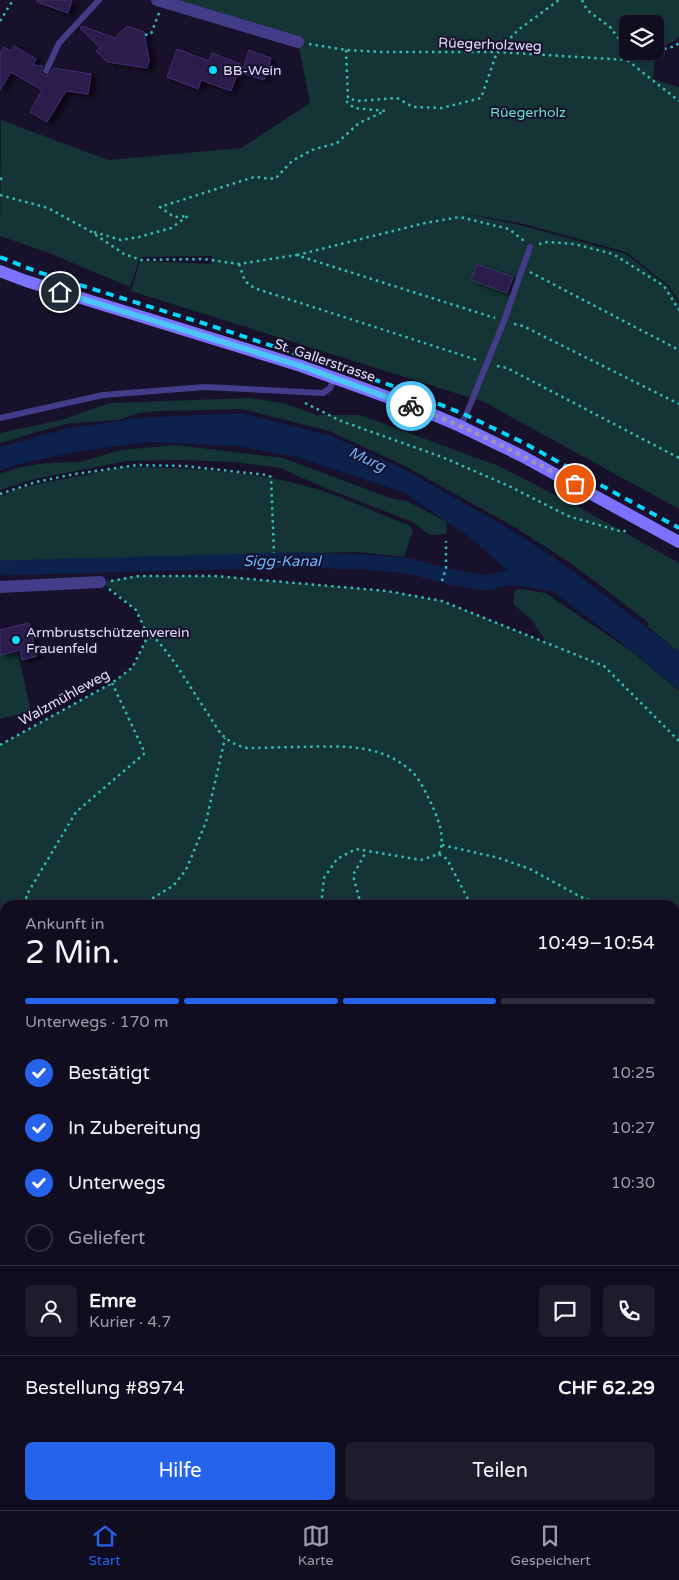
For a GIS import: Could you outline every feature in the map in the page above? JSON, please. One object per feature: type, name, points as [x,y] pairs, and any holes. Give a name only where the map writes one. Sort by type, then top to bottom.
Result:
[{"type":"main road","name":"St. Gallerstrasse","points":[[0,271],[26,281],[334,377],[460,426],[522,456],[632,523],[679,542]]},
{"type":"street","points":[[160,1],[298,42]]},
{"type":"street","points":[[0,587],[100,582]]},
{"type":"lane","points":[[46,71],[59,43],[99,0]]},
{"type":"lane","points":[[460,426],[487,363],[530,247]]},
{"type":"lane","points":[[0,418],[103,395],[205,386],[323,393],[330,388],[334,377]]},
{"type":"path","points":[[0,21],[13,0]]},
{"type":"path","points":[[348,98],[358,101],[397,98],[413,107],[442,108],[482,98],[497,52],[518,30],[559,0]]},
{"type":"path","points":[[582,0],[587,10],[610,27],[619,39]]},
{"type":"path","points":[[145,36],[151,34],[160,1]]},
{"type":"path","name":"Rüegerholzweg","points":[[298,42],[346,50],[381,52],[497,52],[619,59]]},
{"type":"path","name":"Rüegerholzweg","points":[[664,49],[679,43]]},
{"type":"path","points":[[90,231],[121,240],[171,228],[188,216],[174,217],[160,207],[254,177],[275,179],[292,161],[312,150],[337,143],[359,123],[385,111],[354,108],[347,102],[346,50]]},
{"type":"path","points":[[628,60],[679,101]]},
{"type":"path","points":[[0,195],[48,208],[90,231],[124,254],[141,260],[204,259],[239,264],[296,255],[460,216],[509,229],[530,247],[547,242],[574,244],[613,254],[664,286],[679,310]]},
{"type":"path","points":[[296,255],[310,260]]},
{"type":"path","points":[[239,264],[245,281],[254,288],[507,368],[679,458]]},
{"type":"path","points":[[522,268],[679,350]]},
{"type":"path","points":[[285,390],[291,396],[341,421],[450,461],[509,486],[568,516],[623,532],[632,523]]},
{"type":"path","points":[[0,494],[36,482],[128,466],[185,466],[267,475],[271,477],[274,553]]},
{"type":"path","points":[[621,523],[632,523]]},
{"type":"path","points":[[442,581],[446,568],[446,541]]},
{"type":"path","points":[[100,582],[139,576],[215,576],[388,591],[442,601],[604,666],[679,741]]},
{"type":"path","points":[[100,582],[136,610],[148,636],[158,642],[175,663],[215,726],[225,738],[235,745],[247,748],[346,746],[371,750],[394,759],[412,771],[423,787],[434,810],[442,834],[442,845],[438,854],[421,860],[356,849],[338,859],[324,878],[321,900]]},
{"type":"path","name":"Walzmühleweg","points":[[0,744],[112,683],[132,668],[148,636]]},
{"type":"path","points":[[27,900],[26,896],[76,812],[146,752],[112,683]]},
{"type":"path","points":[[149,900],[173,886],[186,870],[206,822],[225,738]]},
{"type":"path","points":[[442,845],[499,858],[522,867],[590,900]]},
{"type":"path","points":[[360,900],[353,875],[366,852]]},
{"type":"path","points":[[438,854],[446,859],[468,900]]},
{"type":"green space","name":"Rüegerholz","points":[[157,0],[679,0],[679,36],[673,42],[664,46],[664,15],[619,15],[619,60],[654,60],[653,79],[679,87],[679,301],[669,286],[626,252],[524,224],[458,212],[524,226],[626,254],[667,286],[679,304],[679,509],[484,402],[131,291],[140,261],[211,264],[212,256],[140,257],[130,287],[49,253],[0,236],[1,120],[108,160],[241,148],[310,103],[298,42]]},
{"type":"green space","points":[[249,398],[283,403],[317,415],[360,415],[499,466],[586,511],[679,563],[679,652],[648,627],[649,623],[572,564],[518,529],[405,466],[329,431],[242,409],[160,411],[139,413],[118,420],[65,424],[0,443],[0,433],[61,420],[110,403]]},
{"type":"green space","points":[[176,445],[283,458],[390,498],[407,501],[447,522],[446,534],[431,535],[410,521],[280,468],[234,462],[181,460],[127,461],[35,479],[0,490],[0,474],[16,468],[45,463],[80,462],[121,450]]},
{"type":"green space","points":[[123,467],[211,470],[276,479],[340,497],[408,525],[413,530],[404,557],[357,552],[0,562],[0,497],[19,488]]},
{"type":"green space","points":[[139,576],[215,576],[387,591],[442,601],[547,643],[531,619],[513,604],[515,590],[523,589],[545,593],[634,653],[679,691],[679,900],[0,900],[0,745],[112,683],[132,668],[148,636],[136,610],[100,582]]},
{"type":"green space","points":[[17,650],[31,711],[0,719],[0,655]]},
{"type":"water","name":"Murg","points":[[241,413],[329,435],[404,469],[515,532],[570,569],[679,652],[679,690],[634,652],[552,591],[526,587],[471,538],[403,492],[297,457],[236,446],[147,442],[75,452],[15,465],[0,471],[0,447],[68,428],[139,418]]},
{"type":"building","points":[[37,0],[72,0],[68,13],[37,2]]},
{"type":"building","points":[[82,26],[115,38],[127,26],[144,32],[149,60],[147,68],[107,62],[96,51],[100,48],[80,28]]},
{"type":"building","points":[[14,46],[36,59],[33,65],[43,66],[41,72],[44,76],[49,75],[53,68],[91,74],[88,94],[66,91],[47,122],[30,112],[42,90],[11,72],[0,90],[0,53],[4,47],[11,51]]},
{"type":"building","points":[[177,49],[209,61],[212,53],[241,64],[231,91],[201,80],[198,89],[167,77]]},
{"type":"building","points":[[249,50],[271,58],[264,80],[242,73]]},
{"type":"building","points":[[477,264],[513,277],[507,293],[471,280]]},
{"type":"building","name":"Armbrustschützenverein Frauenfeld","points":[[29,623],[37,656],[22,660],[20,650],[0,655],[0,630]]},
{"type":"waterway","name":"Sigg-Kanal","points":[[0,568],[295,560],[364,562],[409,566],[446,576],[485,583],[506,578],[538,579]]},
{"type":"railway","points":[[0,257],[38,272],[212,326],[402,389],[466,415],[524,443],[679,528]]},
{"type":"way so far","points":[[411,406],[507,448],[575,484]]},
{"type":"place","name":"BB-Wein","points":[[213,70]]},
{"type":"place","name":"Armbrustschützenverein Frauenfeld","points":[[16,640]]},
{"type":"route","points":[[60,292],[301,366],[411,406]]}]
